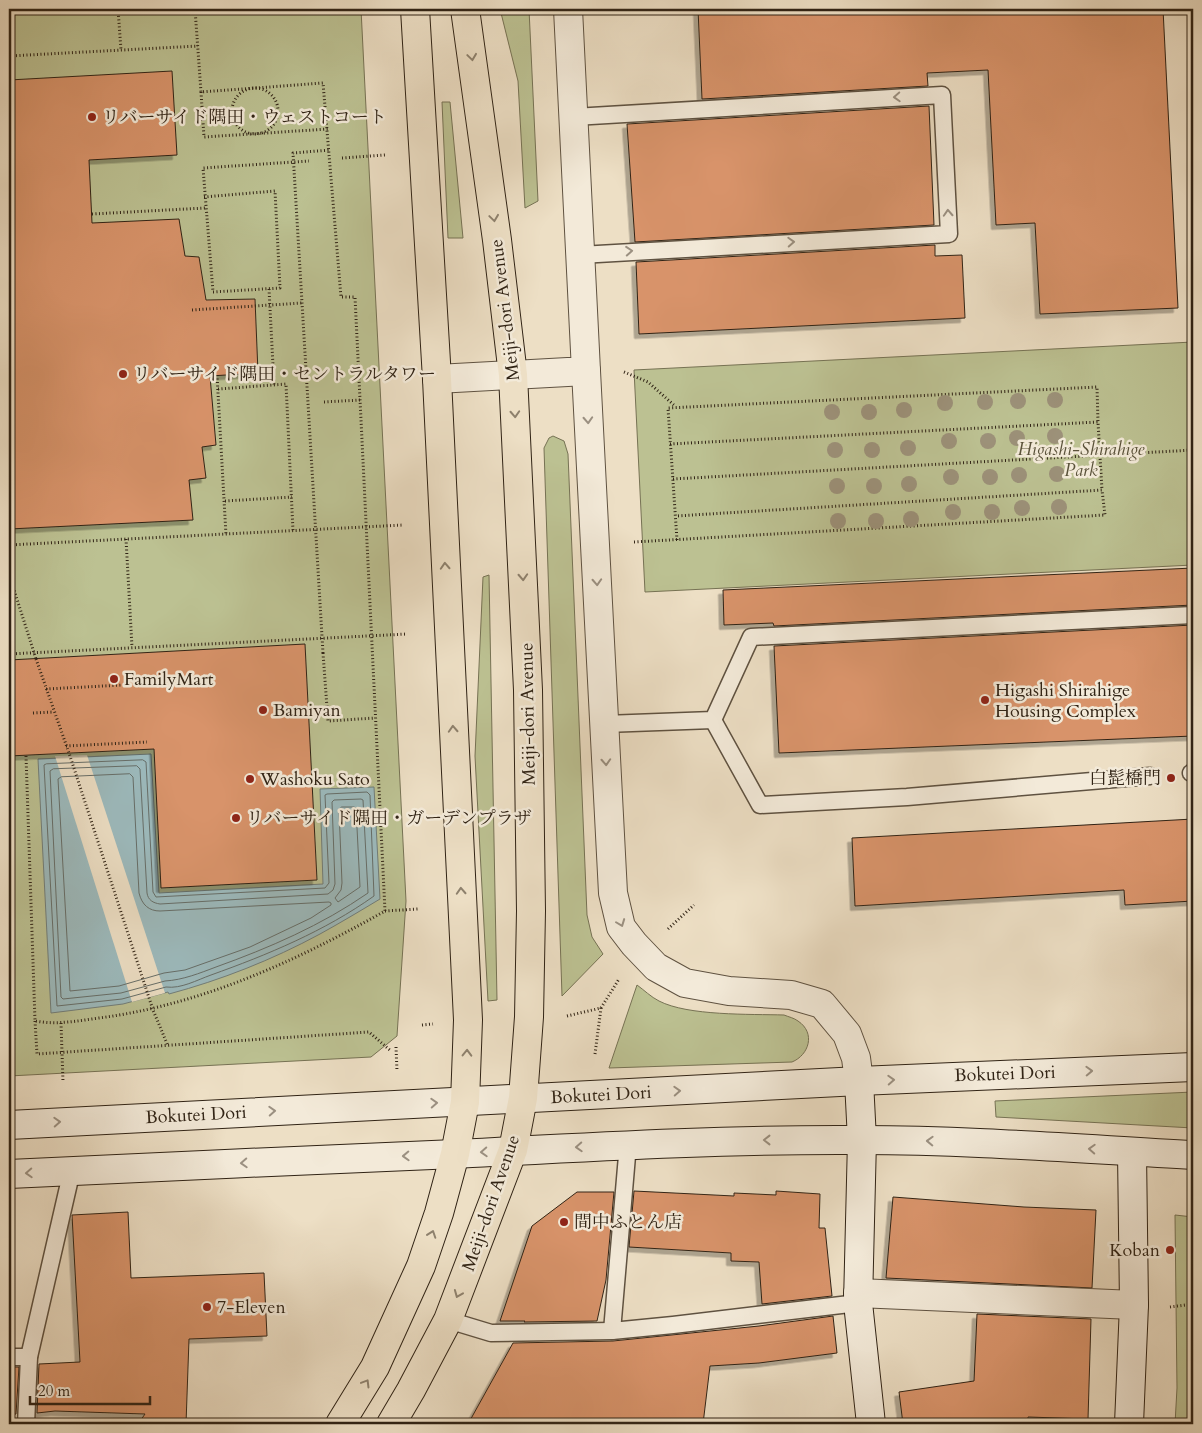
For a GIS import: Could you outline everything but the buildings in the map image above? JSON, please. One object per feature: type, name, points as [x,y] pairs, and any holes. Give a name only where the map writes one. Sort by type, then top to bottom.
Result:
[{"type":"main road","points":[[340,1424],[375,1367],[421,1266],[439,1213],[455,1154],[465,1102],[468,1020],[436,380],[415,9]]},
{"type":"main road","name":"Meiji-dori Avenue","points":[[391,1424],[448,1320],[513,1150],[523,1098],[530,1017],[531,863],[528,690],[513,375],[497,240],[465,9]]},
{"type":"main road","points":[[568,9],[613,893],[621,927],[656,967],[685,983],[729,991],[791,995],[822,1004],[847,1034],[856,1058],[859,1081],[862,1140],[858,1298],[871,1424]]},
{"type":"main road","points":[[436,380],[586,372]]},
{"type":"main road","name":"Bokutei Dori","points":[[9,1125],[859,1081],[1193,1067]]},
{"type":"main road","points":[[9,1174],[742,1140],[992,1143],[1193,1155]]},
{"type":"main road","points":[[1130,1424],[1134,1305],[1132,1152]]},
{"type":"main road","points":[[858,1298],[1134,1305]]},
{"type":"lane","points":[[574,117],[942,95],[950,234],[580,254]]},
{"type":"lane","points":[[713,720],[751,637],[1193,616]]},
{"type":"lane","points":[[605,724],[713,720]]},
{"type":"lane","points":[[713,720],[760,806],[907,797],[1150,776]]},
{"type":"lane","points":[[612,1331],[628,1144]]},
{"type":"lane","points":[[26,1424],[29,1357],[72,1170]]},
{"type":"lane","points":[[448,1320],[491,1333],[612,1331],[674,1325],[858,1298]]},
{"type":"lane","points":[[9,1356],[29,1357]]},
{"type":"path","points":[[118,9],[121,50]]},
{"type":"path","points":[[195,9],[204,137],[328,129]]},
{"type":"path","points":[[9,56],[198,46]]},
{"type":"path","points":[[201,92],[323,83],[341,297],[355,297],[370,636],[385,911]]},
{"type":"path","points":[[247,89],[237,95],[233,102],[231,110],[232,119],[241,130],[248,134],[256,135],[270,129],[274,124],[278,110],[273,96],[259,87]]},
{"type":"path","points":[[330,150],[293,153],[328,721],[375,718]]},
{"type":"path","points":[[342,158],[385,155]]},
{"type":"path","points":[[204,197],[274,191],[280,288],[213,292],[204,197],[203,168],[310,161]]},
{"type":"path","points":[[92,214],[205,208]]},
{"type":"path","points":[[269,289],[274,385]]},
{"type":"path","points":[[192,310],[302,303]]},
{"type":"path","points":[[624,372],[648,382],[676,406]]},
{"type":"path","points":[[217,375],[226,535]]},
{"type":"path","points":[[218,389],[286,384],[293,531]]},
{"type":"path","points":[[634,542],[677,540],[1105,515],[1097,386],[676,406],[668,408],[677,540]]},
{"type":"path","points":[[324,402],[360,400]]},
{"type":"path","points":[[670,444],[1098,422]]},
{"type":"path","points":[[673,479],[1193,450]]},
{"type":"path","points":[[676,516],[1102,490]]},
{"type":"path","points":[[225,501],[292,497]]},
{"type":"path","points":[[9,545],[403,525]]},
{"type":"path","points":[[126,539],[132,647]]},
{"type":"path","points":[[9,574],[153,1010],[168,1046]]},
{"type":"path","points":[[9,654],[407,634]]},
{"type":"path","points":[[46,689],[142,684]]},
{"type":"path","points":[[33,713],[54,712]]},
{"type":"path","points":[[66,746],[147,742]]},
{"type":"path","points":[[26,756],[37,1054],[369,1032],[391,1051]]},
{"type":"path","points":[[666,931],[694,905]]},
{"type":"path","points":[[35,1021],[53,1024],[153,1010],[259,974],[326,944],[385,911],[418,909]]},
{"type":"path","points":[[595,1054],[601,1008],[620,977]]},
{"type":"path","points":[[567,1016],[601,1008]]},
{"type":"path","points":[[61,1023],[63,1082]]},
{"type":"path","points":[[396,1047],[397,1072]]},
{"type":"path","points":[[1162,1308],[1193,1304]]},
{"type":"green space","points":[[9,9],[361,9],[406,901],[397,1036],[371,1057],[9,1076]]},
{"type":"green space","points":[[500,9],[529,9],[538,201],[525,208],[518,81]]},
{"type":"green space","points":[[1188,9],[1193,9],[1193,119]]},
{"type":"green space","points":[[442,102],[450,102],[463,238],[448,238]]},
{"type":"green space","name":"Higashi-Shirahige Park","points":[[1193,342],[1193,565],[645,592],[634,370]]},
{"type":"green space","points":[[553,436],[564,441],[568,454],[587,915],[592,937],[603,954],[562,996],[544,448],[549,438]]},
{"type":"green space","points":[[489,575],[497,1000],[488,1001],[475,756],[483,577]]},
{"type":"green space","points":[[637,985],[659,1001],[671,1006],[702,1012],[784,1015],[804,1026],[808,1037],[806,1049],[798,1059],[792,1062],[609,1068]]},
{"type":"green space","points":[[1193,1092],[1193,1128],[996,1117],[995,1101]]},
{"type":"green space","points":[[1175,1215],[1193,1217],[1193,1424],[1175,1424],[1177,1388]]},
{"type":"water","points":[[151,754],[159,893],[323,884],[320,789],[374,787],[380,899],[320,934],[283,952],[208,982],[169,994],[168,992],[123,1004],[51,1013],[38,759]]},
{"type":"pier","points":[[87,755],[165,993],[132,1002],[55,756]]},
{"type":"place","name":"リバーサイド隅田・ウェストコート","points":[[92,117]]},
{"type":"place","name":"リバーサイド隅田・セントラルタワー","points":[[123,374]]},
{"type":"place","name":"FamilyMart","points":[[114,679]]},
{"type":"place","name":"Higashi Shirahige Housing Complex","points":[[985,700]]},
{"type":"place","name":"Bamiyan","points":[[263,710]]},
{"type":"place","name":"白髭橋門","points":[[1171,778]]},
{"type":"place","name":"Washoku Sato","points":[[250,779]]},
{"type":"place","name":"リバーサイド隅田・ガーデンプラザ","points":[[236,818]]},
{"type":"place","name":"間中ふとん店","points":[[564,1222]]},
{"type":"place","name":"Koban","points":[[1170,1250]]},
{"type":"place","name":"7-Eleven","points":[[207,1307]]}]
